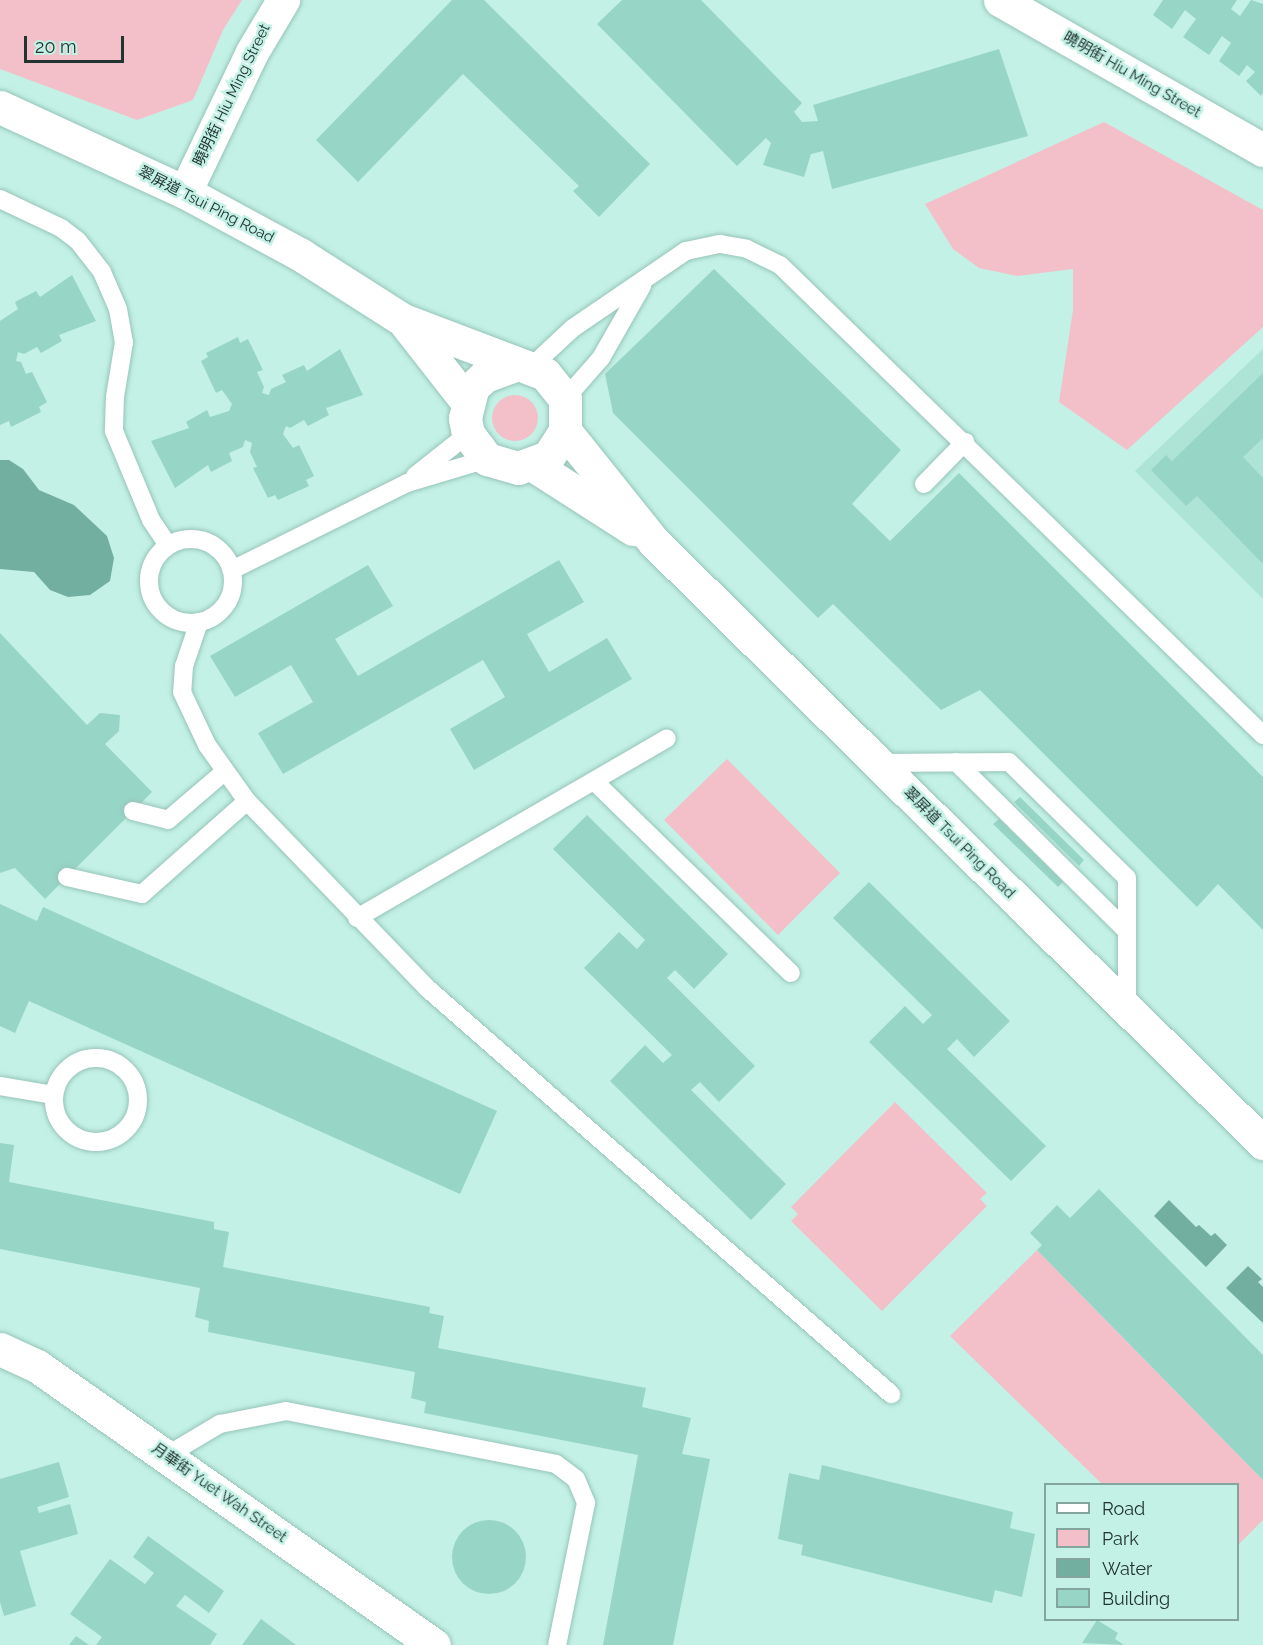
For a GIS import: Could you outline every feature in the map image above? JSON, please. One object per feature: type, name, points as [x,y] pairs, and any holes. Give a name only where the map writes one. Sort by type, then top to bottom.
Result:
[{"type":"street","name":"曉明街 Hiu Ming Street","points":[[185,192],[252,52],[283,0]]},
{"type":"street","name":"曉明街 Hiu Ming Street","points":[[1000,0],[1263,150]]},
{"type":"street","name":"翠屏道 Tsui Ping Road","points":[[0,107],[185,192],[301,255],[403,320],[523,366],[557,385],[565,399]]},
{"type":"street","name":"翠屏道 Tsui Ping Road","points":[[403,320],[466,402]]},
{"type":"street","points":[[523,366],[485,376],[466,402],[478,447],[502,466],[533,465],[558,446],[566,431],[565,399]]},
{"type":"street","name":"翠屏道 Tsui Ping Road","points":[[566,431],[654,542],[1263,1143]]},
{"type":"street","name":"翠屏道 Tsui Ping Road","points":[[533,465],[654,542]]},
{"type":"street","name":"月華街 Yuet Wah Street","points":[[0,1349],[37,1366],[434,1645]]},
{"type":"lane","points":[[0,200],[61,228],[78,241],[102,272],[118,309],[124,342],[114,405],[114,431],[151,520],[168,545]]},
{"type":"lane","points":[[523,366],[573,328],[644,282],[686,251],[720,244],[747,249],[780,265],[965,442],[1263,735]]},
{"type":"lane","points":[[565,399],[601,358],[644,282]]},
{"type":"lane","points":[[924,483],[965,442]]},
{"type":"lane","points":[[232,570],[478,447]]},
{"type":"lane","points":[[406,483],[478,447]]},
{"type":"lane","points":[[182,539],[208,541],[223,553],[232,570],[231,596],[224,608],[199,622],[171,618],[152,597],[151,568],[168,545],[182,539]]},
{"type":"lane","points":[[199,622],[184,666],[183,692],[193,720],[224,772],[248,801],[357,918],[427,987],[891,1394]]},
{"type":"lane","points":[[357,918],[667,738]]},
{"type":"lane","points":[[956,762],[1127,931]]},
{"type":"lane","points":[[877,763],[1009,762],[1104,855],[1127,878],[1127,1009]]},
{"type":"lane","points":[[133,811],[168,820],[224,772]]},
{"type":"lane","points":[[594,781],[791,973]]},
{"type":"lane","points":[[67,878],[142,894],[248,801]]},
{"type":"lane","points":[[99,1058],[123,1068],[137,1090],[138,1103],[129,1127],[117,1137],[89,1142],[63,1129],[56,1117],[54,1095],[62,1074],[72,1065],[99,1058]]},
{"type":"lane","points":[[0,1086],[54,1095]]},
{"type":"lane","points":[[166,1456],[220,1424],[286,1411],[556,1464],[576,1479],[586,1503],[556,1645]]},
{"type":"shaded area","points":[[1263,349],[1263,599],[1135,471]]},
{"type":"green space","points":[[0,0],[242,0],[223,30],[193,100],[137,120],[0,69]]},
{"type":"green space","points":[[1104,122],[1263,210],[1263,327],[1127,450],[1059,402],[1073,310],[1073,269],[1017,276],[979,268],[953,249],[925,204]]},
{"type":"green space","points":[[515,395],[531,402],[538,418],[531,434],[515,441],[499,434],[492,418],[499,402]]},
{"type":"green space","points":[[727,759],[840,873],[778,935],[664,820]]},
{"type":"green space","points":[[895,1102],[987,1193],[980,1199],[987,1206],[882,1311],[791,1221],[798,1214],[791,1207]]},
{"type":"green space","points":[[1037,1250],[1263,1480],[1263,1520],[1239,1544],[1239,1483],[1101,1483],[950,1336]]},
{"type":"water","points":[[0,460],[9,460],[23,469],[39,490],[74,505],[107,536],[114,558],[110,581],[90,595],[68,597],[50,590],[34,572],[0,569]]},
{"type":"water","points":[[1169,1200],[1196,1227],[1199,1225],[1211,1236],[1215,1233],[1227,1245],[1206,1267],[1154,1216]]},
{"type":"water","points":[[1248,1266],[1262,1279],[1258,1282],[1263,1287],[1263,1323],[1226,1288]]},
{"type":"building","points":[[452,0],[484,0],[650,164],[599,217],[573,191],[579,186],[463,74],[358,182],[316,140]]},
{"type":"building","points":[[622,0],[701,0],[802,103],[794,112],[802,122],[818,121],[813,105],[999,49],[1028,136],[832,189],[823,151],[811,154],[804,177],[763,165],[771,143],[766,138],[737,166],[597,24]]},
{"type":"building","points":[[1163,0],[1237,0],[1231,9],[1240,16],[1251,0],[1263,4],[1263,93],[1261,96],[1246,81],[1255,72],[1247,65],[1239,76],[1219,61],[1231,43],[1222,36],[1209,55],[1183,37],[1196,19],[1185,10],[1172,29],[1153,15]]},
{"type":"building","points":[[714,269],[901,450],[852,504],[890,541],[959,473],[1263,777],[1263,930],[1218,884],[1197,907],[980,690],[941,710],[833,604],[818,618],[613,413],[605,374]]},
{"type":"building","points":[[72,275],[96,321],[59,335],[62,341],[41,353],[37,347],[24,354],[18,352],[16,361],[21,362],[26,374],[32,372],[47,402],[39,407],[41,412],[11,427],[9,421],[0,425],[0,321],[18,309],[15,302],[36,291],[40,297]]},
{"type":"building","points":[[238,337],[240,343],[248,339],[263,370],[257,372],[264,387],[262,393],[269,395],[271,389],[286,382],[282,375],[304,365],[307,371],[340,349],[363,395],[326,408],[329,415],[308,426],[304,420],[290,428],[286,426],[283,434],[293,448],[299,445],[314,476],[306,480],[309,486],[278,500],[275,495],[268,498],[253,468],[257,467],[250,452],[252,443],[245,440],[243,447],[229,453],[232,461],[211,472],[208,465],[175,488],[151,441],[189,428],[186,422],[207,410],[210,417],[229,411],[232,404],[222,390],[216,393],[201,361],[208,357],[206,353]]},
{"type":"building","points":[[1263,373],[1263,438],[1243,457],[1263,478],[1263,564],[1197,496],[1186,506],[1151,470],[1166,455],[1172,461]]},
{"type":"building","points":[[559,560],[584,602],[527,634],[549,672],[607,638],[632,679],[474,770],[450,729],[505,697],[483,660],[283,774],[258,733],[313,702],[291,665],[235,697],[210,656],[368,565],[393,606],[335,639],[358,676]]},
{"type":"building","points":[[0,633],[87,725],[100,713],[120,715],[119,731],[105,744],[152,792],[45,899],[15,868],[0,873]]},
{"type":"building","points":[[1020,797],[1084,860],[1079,866],[1014,802]]},
{"type":"building","points":[[587,815],[728,954],[694,989],[675,970],[667,978],[755,1066],[719,1102],[700,1082],[691,1090],[786,1184],[751,1220],[610,1081],[645,1045],[663,1063],[672,1055],[584,968],[619,932],[637,949],[645,940],[553,849]]},
{"type":"building","points":[[999,819],[1063,882],[1058,887],[993,824]]},
{"type":"building","points":[[869,882],[1010,1021],[974,1057],[957,1039],[947,1049],[1046,1146],[1011,1181],[869,1042],[905,1006],[923,1024],[932,1015],[833,918]]},
{"type":"building","points":[[0,904],[37,921],[43,907],[497,1111],[460,1194],[29,1001],[15,1033],[0,1026]]},
{"type":"building","points":[[0,1143],[14,1145],[9,1182],[214,1222],[214,1229],[229,1232],[223,1267],[430,1307],[429,1313],[444,1316],[438,1348],[646,1388],[642,1407],[691,1418],[682,1454],[710,1459],[673,1645],[603,1645],[638,1455],[424,1413],[426,1402],[411,1398],[415,1372],[208,1332],[209,1321],[195,1317],[200,1288],[0,1249]]},
{"type":"building","points":[[1099,1189],[1263,1355],[1263,1480],[1037,1250],[1042,1245],[1030,1233],[1057,1205],[1070,1218]]},
{"type":"building","points":[[59,1462],[69,1497],[37,1507],[39,1513],[70,1504],[78,1534],[20,1551],[36,1606],[4,1616],[0,1602],[0,1479]]},
{"type":"building","points":[[822,1465],[1013,1512],[1010,1528],[1035,1534],[1022,1597],[995,1590],[992,1603],[801,1555],[803,1545],[778,1539],[789,1473],[819,1480]]},
{"type":"building","points":[[489,1520],[503,1523],[515,1531],[523,1543],[526,1557],[523,1571],[515,1583],[503,1591],[489,1594],[475,1591],[463,1583],[455,1571],[452,1557],[455,1543],[463,1531],[475,1523]]},
{"type":"building","points":[[148,1536],[224,1591],[209,1613],[185,1595],[176,1606],[217,1634],[210,1645],[96,1645],[102,1637],[70,1614],[110,1559],[145,1584],[154,1573],[133,1557]]},
{"type":"building","points":[[261,1619],[296,1645],[242,1645]]},
{"type":"building","points":[[1096,1621],[1099,1621],[1118,1633],[1115,1639],[1124,1645],[1082,1643]]},
{"type":"building","points":[[76,1636],[89,1645],[69,1645]]}]
